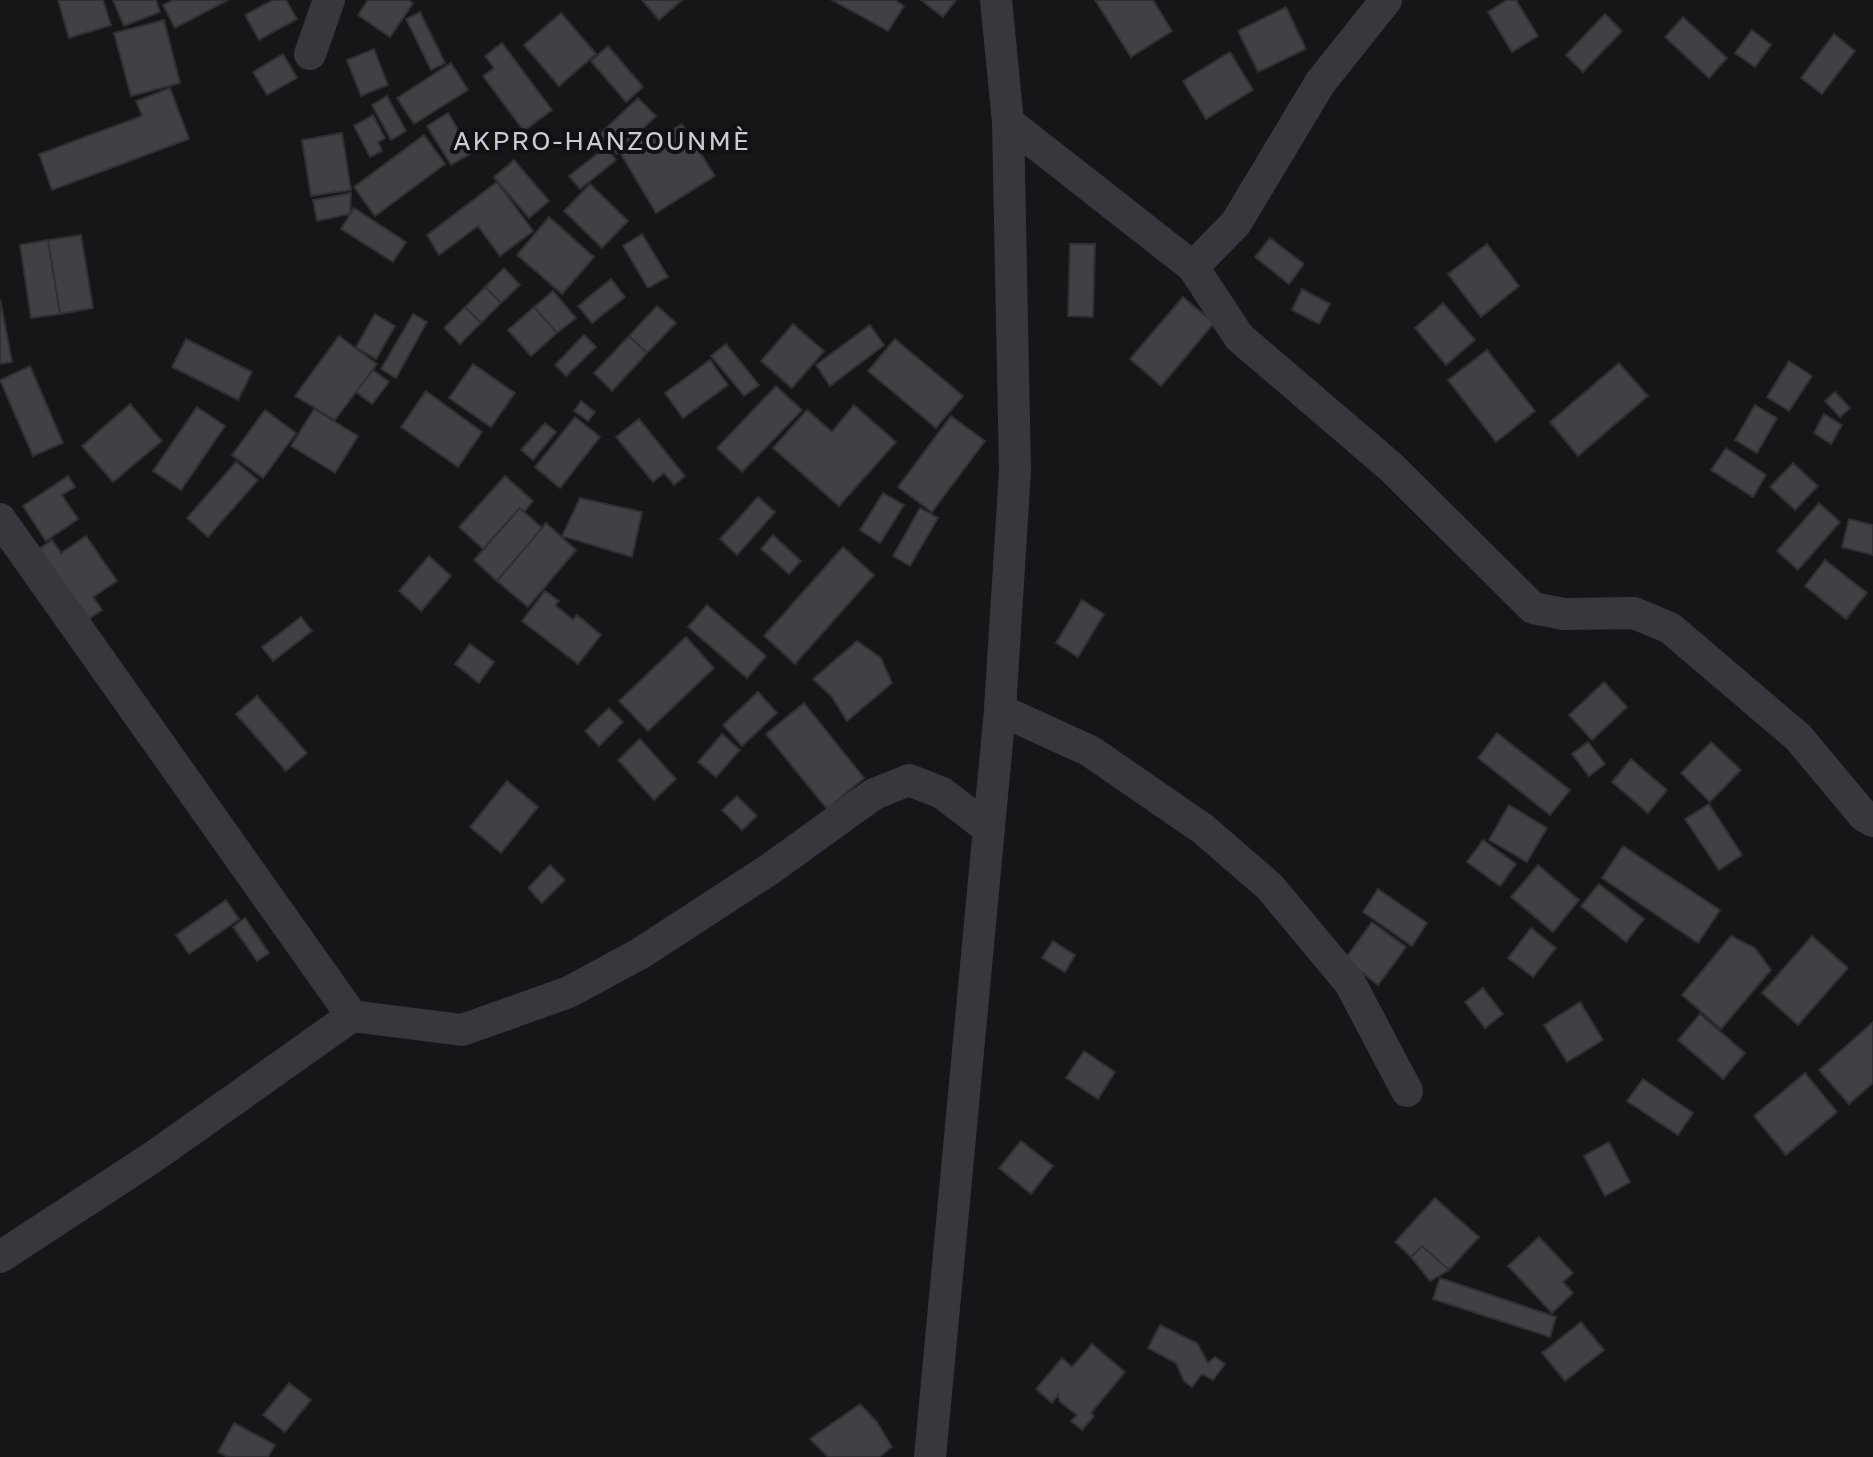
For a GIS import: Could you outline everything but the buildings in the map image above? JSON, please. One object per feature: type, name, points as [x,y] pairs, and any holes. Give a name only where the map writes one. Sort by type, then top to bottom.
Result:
[{"type":"street","points":[[310,54],[329,0]]},
{"type":"street","points":[[930,1457],[1000,710],[1015,471],[1008,122],[996,0]]},
{"type":"street","points":[[1193,267],[1236,223],[1320,83],[1386,0]]},
{"type":"street","points":[[1008,122],[1193,267],[1239,337],[1391,467],[1533,608],[1564,614],[1634,613],[1670,628],[1798,737],[1864,816],[1873,821]]},
{"type":"street","points":[[0,519],[352,1016]]},
{"type":"street","points":[[1000,710],[1090,751],[1203,829],[1270,887],[1350,983],[1407,1091]]},
{"type":"street","points":[[0,1257],[153,1157],[352,1016],[462,1030],[569,992],[667,937],[770,869],[874,794],[909,780],[942,793],[989,829]]},
{"type":"district","name":"AKPRO-HANZOUNMÈ","points":[[602,141]]}]
